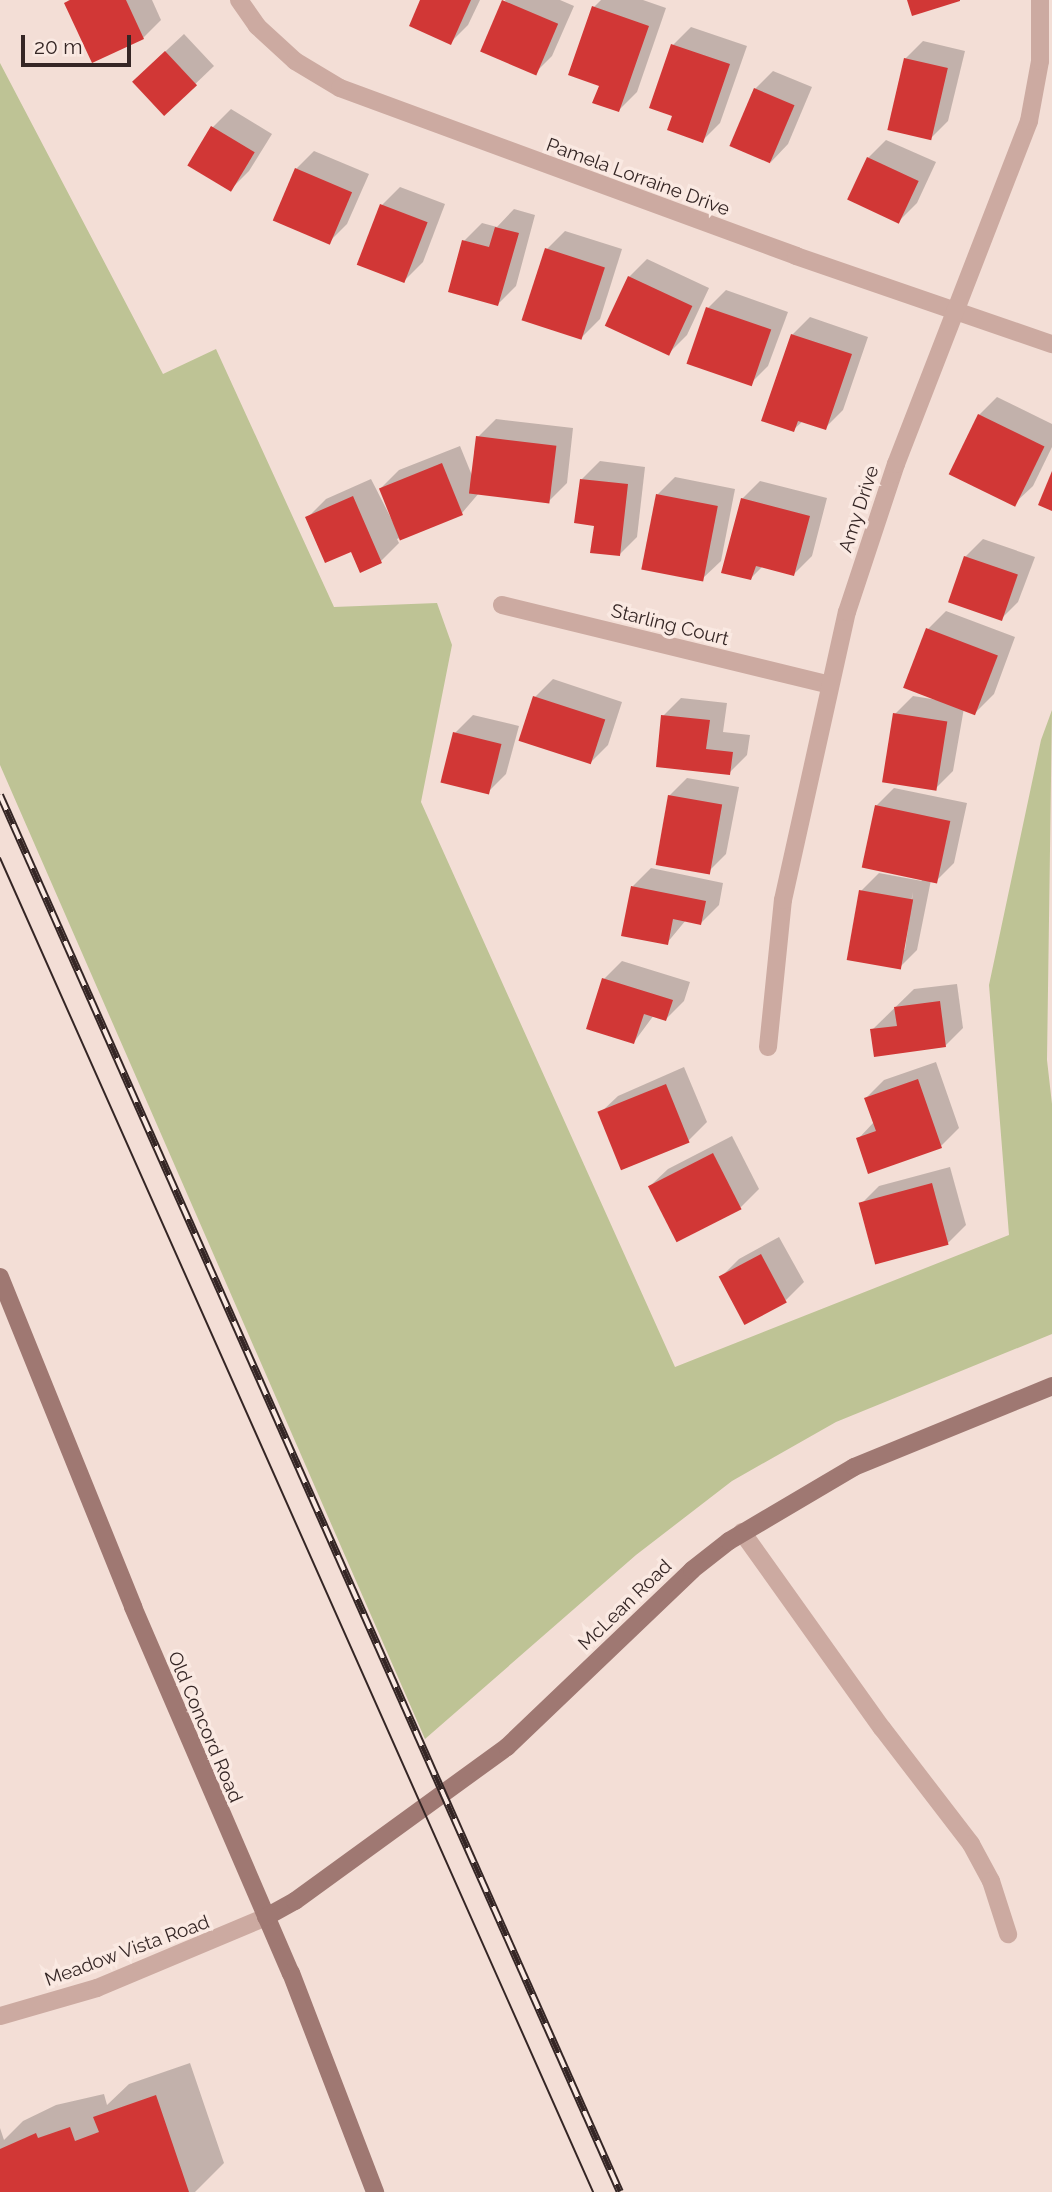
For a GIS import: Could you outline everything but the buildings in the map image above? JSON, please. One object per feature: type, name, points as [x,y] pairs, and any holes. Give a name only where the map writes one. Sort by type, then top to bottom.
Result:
[{"type":"street","name":"Pamela Lorraine Drive","points":[[239,0],[257,26],[295,61],[340,88],[1052,344]]},
{"type":"street","name":"Amy Drive","points":[[768,1048],[783,900],[847,612],[896,464],[1029,121],[1040,61],[1040,0]]},
{"type":"street","name":"Starling Court","points":[[502,606],[829,685]]},
{"type":"street","name":"Old Concord Road","points":[[0,1277],[43,1391],[266,1917],[375,2192]]},
{"type":"street","name":"McLean Road","points":[[266,1917],[507,1747],[692,1570],[743,1532],[855,1467],[1052,1385]]},
{"type":"street","points":[[743,1532],[881,1728],[971,1844],[991,1881],[1008,1934]]},
{"type":"street","name":"Meadow Vista Road","points":[[0,2017],[97,1988],[266,1917]]},
{"type":"green space","points":[[0,63],[163,374],[216,349],[334,607],[437,603],[452,645],[421,802],[675,1367],[1009,1235],[989,985],[1041,740],[1052,710],[1047,1060],[1052,1104],[1052,1334],[836,1422],[732,1481],[636,1555],[425,1739],[0,765]]},
{"type":"tram line","points":[[0,858],[593,2192]]},
{"type":"railway","points":[[0,795],[620,2192]]}]
